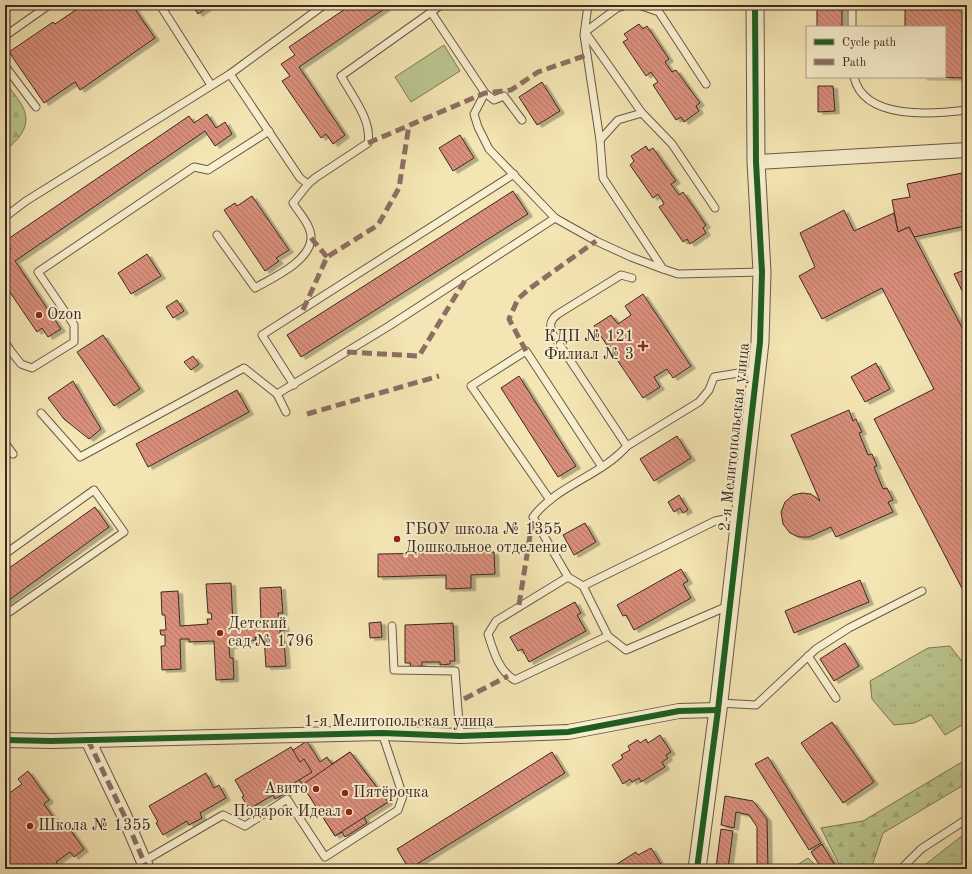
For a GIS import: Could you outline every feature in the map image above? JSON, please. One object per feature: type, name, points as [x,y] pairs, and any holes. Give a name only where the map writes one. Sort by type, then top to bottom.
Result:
[{"type":"street","name":"2-я Мелитопольская улица","points":[[697,869],[718,707],[728,606],[757,370],[762,272],[756,162],[755,5]]},
{"type":"street","points":[[756,162],[967,150]]},
{"type":"street","name":"1-я Мелитопольская улица","points":[[5,740],[88,740],[382,733],[460,736],[568,732],[679,711],[718,707]]},
{"type":"street","points":[[88,740],[124,815],[145,865]]},
{"type":"lane","points":[[5,36],[49,5]]},
{"type":"lane","points":[[160,5],[211,86]]},
{"type":"lane","points":[[5,218],[26,201],[230,74],[324,5]]},
{"type":"lane","points":[[217,234],[254,288],[297,262],[307,250],[311,238],[308,227],[293,203],[308,184],[315,178],[368,143],[370,132],[367,124],[341,76],[441,5]]},
{"type":"lane","points":[[588,5],[585,32],[600,140],[603,178],[663,269]]},
{"type":"lane","points":[[585,32],[617,8],[627,5]]},
{"type":"lane","points":[[639,5],[659,12],[706,84]]},
{"type":"lane","points":[[852,5],[852,26]]},
{"type":"lane","points":[[431,12],[485,93],[494,100],[504,96],[522,120]]},
{"type":"lane","points":[[585,32],[642,114],[672,144],[715,208]]},
{"type":"lane","points":[[5,66],[36,107]]},
{"type":"lane","points":[[230,74],[300,178],[308,184]]},
{"type":"lane","points":[[854,78],[856,85],[869,101],[898,111],[934,114],[967,110]]},
{"type":"lane","points":[[485,93],[474,114],[478,127],[489,149],[555,218],[624,254],[678,274],[762,272]]},
{"type":"lane","points":[[600,140],[618,120],[642,114]]},
{"type":"lane","points":[[5,342],[8,352],[21,364],[32,368],[74,342],[74,325],[38,272],[194,167],[208,170],[269,131]]},
{"type":"lane","points":[[294,385],[262,335],[514,174]]},
{"type":"lane","points":[[277,394],[441,294],[555,218]]},
{"type":"lane","points":[[627,446],[552,333],[550,327],[551,321],[558,314],[621,275],[632,278]]},
{"type":"lane","points":[[550,500],[471,386],[526,351],[602,467]]},
{"type":"lane","points":[[41,413],[80,457],[244,368],[277,394],[286,412]]},
{"type":"lane","points":[[728,606],[626,650],[608,636],[583,586],[568,577],[533,517],[542,505],[602,467],[619,455],[627,446],[699,402],[709,390],[714,376],[757,370]]},
{"type":"lane","points":[[5,443],[13,454]]},
{"type":"lane","points":[[5,554],[94,490],[124,532],[5,615]]},
{"type":"lane","points":[[583,586],[715,521],[740,516]]},
{"type":"lane","points":[[568,577],[496,621],[488,634],[494,652],[508,676],[515,680],[529,675],[608,636]]},
{"type":"lane","points":[[718,707],[756,705],[808,656],[849,628],[922,591]]},
{"type":"lane","points":[[392,626],[394,670],[455,671],[460,736]]},
{"type":"lane","points":[[808,656],[836,698]]},
{"type":"lane","points":[[145,865],[223,815],[245,826],[287,799],[325,857],[398,810],[403,796],[382,733]]},
{"type":"lane","points":[[901,869],[921,849],[967,819]]},
{"type":"green space","points":[[444,45],[460,71],[411,102],[395,77]]},
{"type":"green space","points":[[5,82],[20,102],[26,122],[19,137],[5,149]]},
{"type":"green space","points":[[950,646],[967,668],[967,722],[945,735],[931,715],[914,723],[894,725],[872,699],[870,681],[928,648]]},
{"type":"green space","points":[[967,759],[967,783],[883,833],[871,869],[841,868],[821,828],[863,821]]},
{"type":"green space","points":[[967,832],[967,869],[921,868]]},
{"type":"green space","points":[[808,858],[819,869],[791,869]]},
{"type":"building","points":[[83,5],[132,5],[155,38],[80,90],[75,82],[44,103],[9,52],[53,22],[55,24]]},
{"type":"building","points":[[192,5],[211,5],[198,14]]},
{"type":"building","points":[[351,5],[390,5],[299,67],[345,135],[333,144],[326,134],[321,138],[282,81],[290,76],[281,64],[295,55],[289,47]]},
{"type":"building","points":[[817,5],[842,5],[842,26],[817,26]]},
{"type":"building","points":[[905,5],[967,5],[967,78],[946,78],[946,26],[905,26]]},
{"type":"building","points":[[639,24],[643,29],[647,26],[669,59],[665,62],[672,72],[676,70],[700,103],[696,106],[699,111],[684,122],[681,117],[676,120],[653,85],[658,82],[651,72],[646,76],[623,42],[628,39],[624,34]]},
{"type":"building","points":[[542,82],[560,111],[537,125],[519,97]]},
{"type":"building","points":[[818,86],[833,86],[835,111],[818,112]]},
{"type":"building","points":[[207,114],[216,128],[225,122],[232,134],[215,146],[205,131],[15,261],[61,329],[48,337],[42,328],[37,332],[5,285],[5,252],[11,249],[5,241],[189,116],[194,123]]},
{"type":"building","points":[[460,135],[474,158],[453,171],[439,148]]},
{"type":"building","points":[[646,146],[649,151],[653,148],[676,181],[671,184],[679,195],[683,192],[706,225],[703,228],[706,233],[690,244],[687,239],[683,242],[659,207],[664,204],[658,194],[653,198],[630,165],[634,161],[631,156]]},
{"type":"building","points":[[967,172],[967,209],[962,210],[965,226],[914,237],[909,227],[898,232],[892,200],[910,197],[907,184]]},
{"type":"building","points":[[513,191],[528,214],[301,357],[287,335]]},
{"type":"building","points":[[252,196],[289,250],[276,258],[279,261],[265,271],[224,210],[235,203],[237,206]]},
{"type":"building","points":[[844,210],[854,231],[894,213],[898,232],[909,227],[967,337],[967,598],[874,419],[934,389],[882,288],[822,319],[799,276],[815,267],[800,233]]},
{"type":"building","points":[[147,254],[161,276],[131,294],[118,273]]},
{"type":"building","points":[[967,269],[967,301],[954,274]]},
{"type":"building","name":"КДП № 121 Филиал № 3","points":[[643,294],[691,366],[673,378],[667,369],[654,377],[660,387],[643,398],[594,326],[611,315],[618,324],[631,315],[625,306]]},
{"type":"building","points":[[177,300],[184,311],[173,318],[166,307]]},
{"type":"building","points":[[103,335],[140,389],[114,406],[77,352]]},
{"type":"building","points":[[193,356],[199,364],[191,370],[184,362]]},
{"type":"building","points":[[876,363],[890,389],[865,402],[851,377]]},
{"type":"building","points":[[519,376],[576,466],[558,477],[501,388]]},
{"type":"building","points":[[73,381],[101,429],[89,439],[64,419],[48,398]]},
{"type":"building","points":[[237,390],[249,412],[148,467],[136,444]]},
{"type":"building","points":[[849,410],[853,421],[856,419],[862,432],[859,433],[868,455],[872,454],[877,466],[874,467],[883,489],[887,488],[893,500],[888,502],[893,512],[836,537],[831,527],[809,537],[799,537],[790,533],[783,524],[781,512],[785,502],[793,495],[802,493],[811,494],[820,501],[791,435]]},
{"type":"building","points":[[677,436],[691,458],[654,481],[640,459]]},
{"type":"building","points":[[679,495],[688,510],[683,513],[680,508],[674,512],[668,502]]},
{"type":"building","points":[[95,507],[109,527],[5,603],[5,571]]},
{"type":"building","points":[[585,523],[596,542],[574,555],[563,535]]},
{"type":"building","points":[[494,552],[495,574],[471,575],[471,588],[446,589],[446,575],[378,577],[378,554]]},
{"type":"building","points":[[681,569],[688,581],[683,584],[691,598],[634,630],[626,615],[623,616],[617,605]]},
{"type":"building","points":[[860,580],[869,602],[794,633],[785,611]]},
{"type":"building","name":"Детский сад № 1796","points":[[231,583],[233,625],[261,623],[260,588],[281,587],[283,613],[278,613],[279,625],[284,624],[285,630],[280,630],[281,641],[284,641],[286,666],[266,667],[264,637],[255,637],[256,640],[233,641],[233,646],[229,646],[230,658],[233,658],[234,679],[216,680],[214,641],[189,642],[189,639],[180,639],[181,669],[162,670],[161,646],[165,646],[165,635],[161,635],[160,630],[166,630],[165,615],[162,615],[161,592],[178,591],[180,626],[208,624],[207,619],[212,619],[211,613],[208,613],[206,584]]},
{"type":"building","points":[[575,602],[581,613],[577,615],[586,631],[529,662],[522,649],[518,651],[510,637]]},
{"type":"building","points":[[381,622],[382,637],[370,638],[369,623]]},
{"type":"building","points":[[453,623],[455,661],[450,661],[450,664],[440,665],[440,662],[422,662],[422,666],[411,667],[410,663],[405,663],[405,625]]},
{"type":"building","points":[[845,643],[859,666],[834,681],[820,659]]},
{"type":"building","points":[[832,722],[874,782],[843,803],[801,743]]},
{"type":"building","points":[[660,735],[671,752],[666,755],[668,758],[662,762],[665,767],[641,782],[639,778],[632,782],[630,779],[623,784],[612,765],[623,758],[621,755],[630,750],[628,746],[638,740],[640,743],[646,739],[648,743]]},
{"type":"building","name":"Пятёрочка","points":[[307,741],[320,762],[327,757],[332,764],[350,752],[388,802],[364,817],[367,823],[345,837],[342,832],[335,836],[298,778],[256,805],[242,783]]},
{"type":"building","points":[[291,747],[300,762],[304,759],[312,772],[286,788],[288,792],[275,799],[273,795],[249,809],[235,780]]},
{"type":"building","name":"Пятёрочка","points":[[350,752],[388,802],[335,836],[302,785]]},
{"type":"building","points":[[552,752],[565,773],[409,869],[397,849]]},
{"type":"building","points":[[768,757],[821,843],[809,850],[755,764]]},
{"type":"building","points":[[28,771],[49,800],[44,804],[59,825],[64,821],[84,849],[74,857],[70,852],[56,862],[61,869],[5,869],[5,790],[8,794],[22,784],[18,779]]},
{"type":"building","points":[[206,773],[214,788],[219,785],[226,798],[200,813],[202,818],[189,825],[187,821],[163,835],[149,806]]},
{"type":"building","points":[[725,796],[753,801],[767,819],[768,869],[757,869],[757,827],[749,815],[736,812],[734,828],[721,825]]},
{"type":"building","points":[[721,829],[733,831],[728,869],[716,867]]},
{"type":"building","points":[[822,844],[835,865],[829,869],[822,869],[811,852]]},
{"type":"building","points":[[651,848],[664,869],[609,869],[636,852],[638,855]]},
{"type":"marked path","points":[[368,143],[485,93],[511,90],[538,72],[587,55]]},
{"type":"marked path","points":[[303,310],[327,257],[378,225],[399,188],[409,125]]},
{"type":"marked path","points":[[311,238],[327,257]]},
{"type":"marked path","points":[[526,351],[509,319],[518,299],[529,289],[596,241]]},
{"type":"marked path","points":[[347,352],[419,356],[467,277]]},
{"type":"marked path","points":[[307,414],[439,376]]},
{"type":"marked path","points":[[519,605],[533,517]]},
{"type":"marked path","points":[[464,699],[508,676]]},
{"type":"marked path","points":[[88,740],[124,815],[147,869]]},
{"type":"cycle path","points":[[697,869],[718,710],[760,342],[762,272],[756,162],[755,5]]},
{"type":"cycle path","points":[[5,740],[51,741],[382,733],[460,736],[568,732],[679,711],[718,710]]},
{"type":"place","name":"Ozon","points":[[39,315]]},
{"type":"place","name":"КДП № 121 Филиал № 3","points":[[643,346]]},
{"type":"place","name":"ГБОУ школа № 1355 Дошкольное отделение","points":[[397,539]]},
{"type":"place","name":"Детский сад № 1796","points":[[220,633]]},
{"type":"place","name":"Авито","points":[[316,789]]},
{"type":"place","name":"Пятёрочка","points":[[345,793]]},
{"type":"place","name":"Подарок Идеал","points":[[349,812]]},
{"type":"place","name":"Школа № 1355","points":[[30,826]]}]
